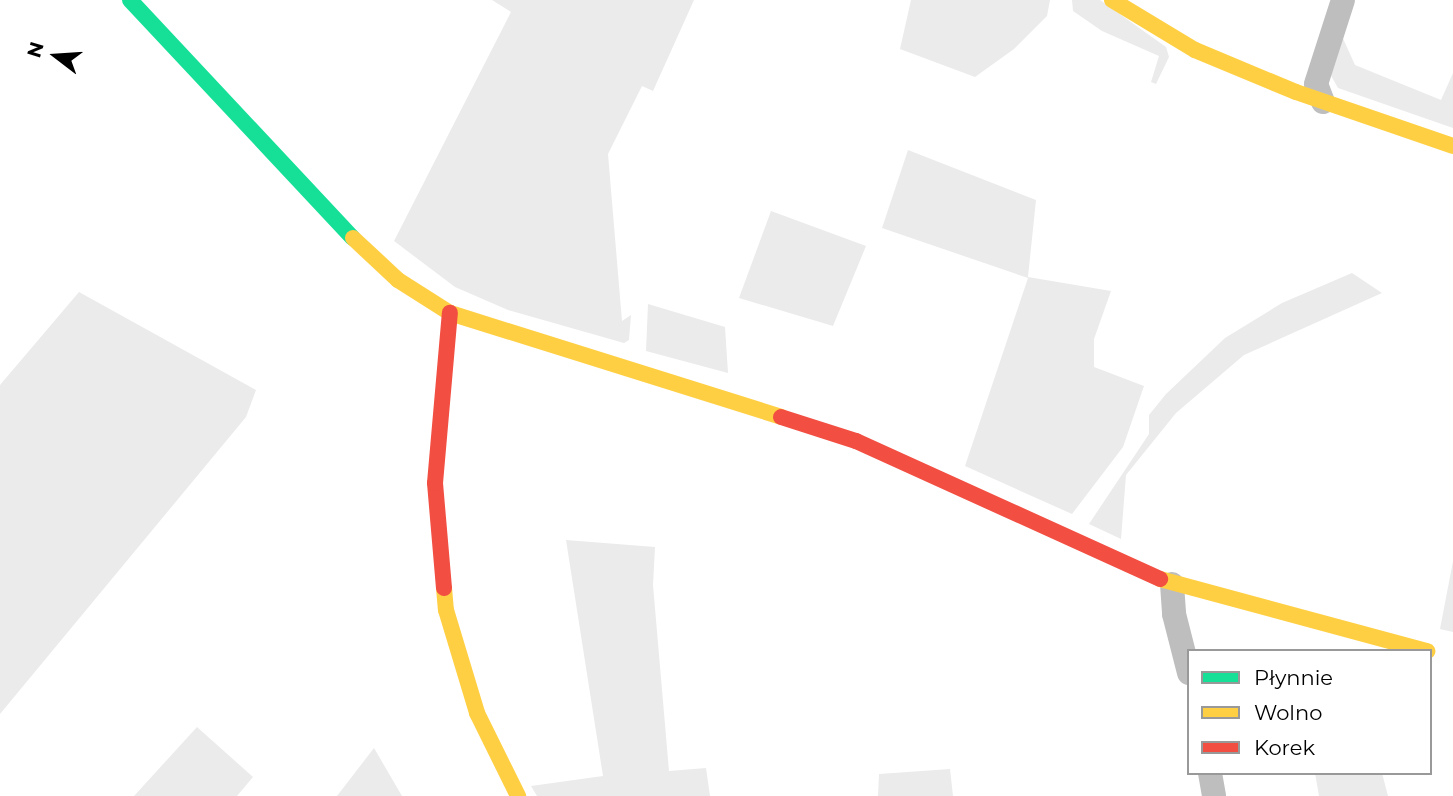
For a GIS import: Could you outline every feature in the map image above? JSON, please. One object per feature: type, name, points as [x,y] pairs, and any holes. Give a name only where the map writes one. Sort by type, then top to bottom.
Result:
[{"type":"street","points":[[130,0],[338,224],[398,280],[450,313],[856,441],[1172,584],[1421,649]]},
{"type":"street","points":[[1112,0],[1195,50],[1323,102],[1453,146]]},
{"type":"street","points":[[1323,102],[1316,84],[1343,0]]},
{"type":"street","points":[[450,313],[435,483],[446,610],[477,713],[519,796]]},
{"type":"street","points":[[1172,584],[1174,614],[1187,665]]},
{"type":"street","points":[[1210,775],[1214,796]]},
{"type":"shaded area","points":[[492,0],[694,0],[653,91],[642,86],[608,154],[622,321],[631,315],[629,340],[624,343],[508,310],[455,287],[394,241],[511,12]]},
{"type":"shaded area","points":[[911,0],[1050,0],[1047,16],[1014,49],[975,77],[900,49]]},
{"type":"shaded area","points":[[1072,0],[1100,0],[1166,47],[1169,57],[1156,84],[1151,82],[1159,56],[1102,31],[1073,11]]},
{"type":"shaded area","points":[[1341,34],[1355,65],[1441,100],[1453,73],[1453,128],[1338,88],[1329,72]]},
{"type":"shaded area","points":[[908,150],[1036,200],[1028,277],[1111,291],[1094,339],[1094,367],[1144,386],[1123,447],[1072,514],[965,466],[1028,278],[882,228]]},
{"type":"shaded area","points":[[771,211],[866,246],[833,326],[739,298]]},
{"type":"shaded area","points":[[1352,273],[1382,293],[1244,355],[1176,413],[1126,475],[1121,539],[1089,524],[1149,434],[1149,415],[1166,394],[1225,338],[1282,303]]},
{"type":"shaded area","points":[[79,292],[256,390],[246,417],[0,714],[0,385]]},
{"type":"shaded area","points":[[648,304],[725,327],[728,373],[646,351]]},
{"type":"shaded area","points":[[566,540],[655,547],[653,585],[669,771],[706,768],[710,796],[537,796],[531,786],[603,776]]},
{"type":"shaded area","points":[[1453,561],[1453,632],[1440,629]]},
{"type":"shaded area","points":[[197,727],[253,777],[237,796],[134,796]]},
{"type":"shaded area","points":[[374,748],[402,796],[337,796]]},
{"type":"shaded area","points":[[950,769],[953,796],[878,796],[879,774]]},
{"type":"shaded area","points":[[1315,775],[1383,775],[1388,796],[1319,796]]},
{"type":"traffic: fast","points":[[130,0],[353,238]]},
{"type":"traffic: slow","points":[[1112,0],[1195,50],[1296,92],[1453,146]]},
{"type":"traffic: slow","points":[[353,238],[398,280],[450,313],[781,417]]},
{"type":"traffic: slow","points":[[1160,579],[1420,649]]},
{"type":"traffic: slow","points":[[444,588],[446,610],[477,713],[518,796]]},
{"type":"traffic: jam","points":[[444,588],[435,483],[450,313]]},
{"type":"traffic: jam","points":[[781,417],[856,441],[1160,579]]}]
